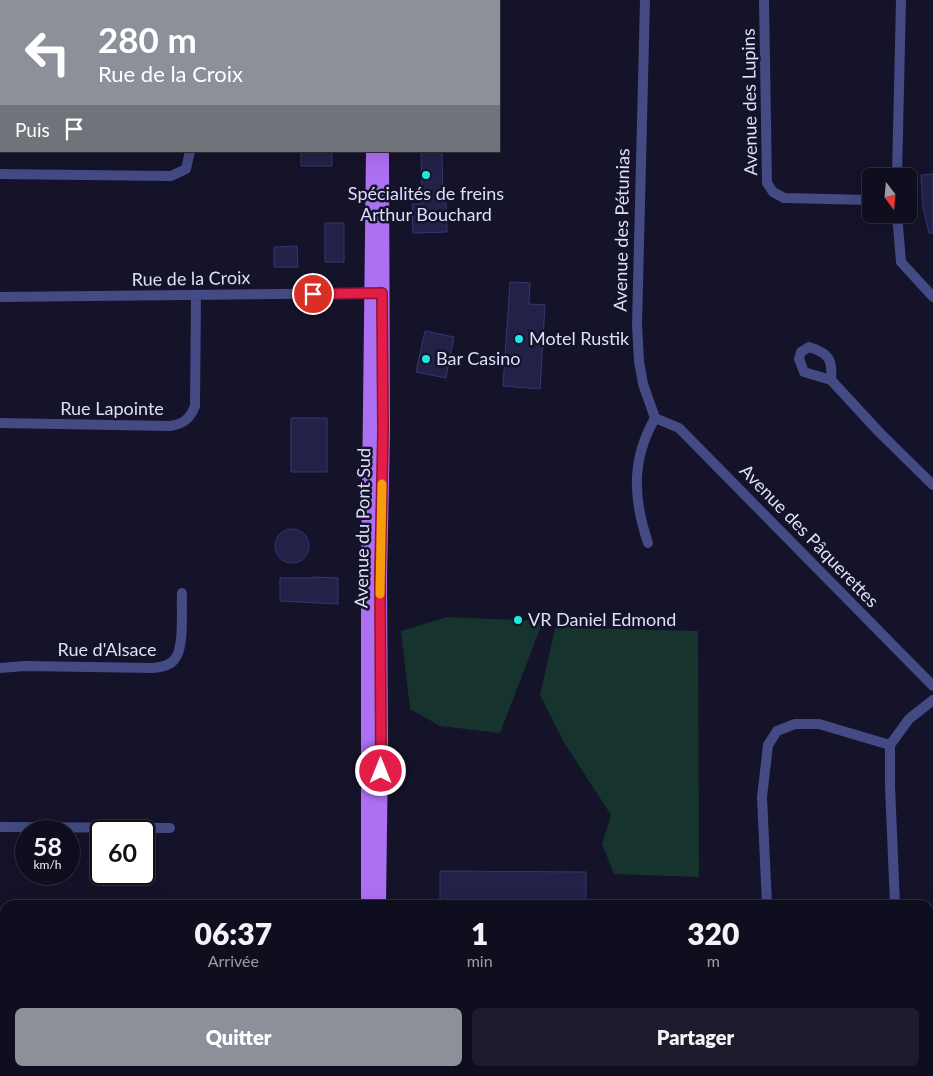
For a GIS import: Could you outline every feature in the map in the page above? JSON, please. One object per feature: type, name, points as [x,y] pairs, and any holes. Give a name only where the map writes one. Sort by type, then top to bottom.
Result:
[{"type":"main road","name":"Avenue du Pont Sud","points":[[372,152],[383,432],[380,577],[381,752],[379,900]]},
{"type":"main road","name":"Avenue du Pont Sud","points":[[368,900],[368,578],[382,152]]},
{"type":"street","name":"Avenue des Pétunias","points":[[645,0],[637,325],[639,361],[643,384],[656,418]]},
{"type":"street","name":"Avenue des Lupins","points":[[764,0],[767,183],[773,192],[784,198],[862,200]]},
{"type":"street","points":[[898,168],[901,0]]},
{"type":"street","points":[[0,174],[171,176],[186,169],[190,152]]},
{"type":"street","points":[[898,223],[901,262],[933,297]]},
{"type":"street","name":"Rue de la Croix","points":[[0,297],[377,293]]},
{"type":"street","name":"Rue Lapointe","points":[[0,423],[170,426],[182,423],[188,419],[195,406],[196,296]]},
{"type":"street","points":[[831,380],[880,433],[933,485]]},
{"type":"street","points":[[648,543],[638,504],[636,479],[640,453],[648,431],[656,418]]},
{"type":"street","name":"Avenue des Pâquerettes","points":[[656,418],[679,428],[933,686]]},
{"type":"street","name":"Rue d'Alsace","points":[[0,668],[25,666],[153,668],[165,666],[173,662],[180,649],[182,594]]},
{"type":"street","points":[[895,900],[890,744],[909,720],[933,700]]},
{"type":"street","points":[[767,900],[762,797],[768,745],[778,731],[795,724],[819,724],[890,744]]},
{"type":"street","points":[[0,827],[170,828]]},
{"type":"green space","points":[[447,617],[543,621],[500,733],[440,726],[410,709],[401,631]]},
{"type":"green space","points":[[557,620],[576,628],[698,631],[699,877],[614,874],[602,844],[611,815],[563,741],[540,695]]},
{"type":"building","points":[[301,152],[332,152],[332,166],[301,166]]},
{"type":"building","points":[[421,152],[442,152],[443,203],[446,203],[447,232],[413,233],[412,204],[422,204]]},
{"type":"building","points":[[933,174],[933,233],[929,233],[923,208],[921,175]]},
{"type":"building","points":[[325,223],[344,223],[344,262],[325,262]]},
{"type":"building","points":[[297,246],[298,267],[274,267],[274,247]]},
{"type":"building","points":[[510,282],[530,283],[529,304],[545,305],[540,389],[503,386]]},
{"type":"building","points":[[425,331],[454,337],[446,378],[416,372]]},
{"type":"building","points":[[291,418],[327,418],[327,472],[291,472]]},
{"type":"building","points":[[292,529],[304,534],[309,546],[304,558],[292,563],[280,558],[275,546],[280,534]]},
{"type":"building","points":[[313,577],[338,578],[338,604],[280,601],[280,578],[315,578]]},
{"type":"building","points":[[440,871],[586,872],[586,900],[440,900]]},
{"type":"slow traffic","points":[[380,594],[382,484]]},
{"type":"place","name":"Spécialités de freins Arthur Bouchard","points":[[426,175]]},
{"type":"place","name":"Motel Rustik","points":[[519,339]]},
{"type":"place","name":"Bar Casino","points":[[426,359]]},
{"type":"place","name":"VR Daniel Edmond","points":[[518,620]]},
{"type":"route","points":[[313,294],[382,293],[381,771]]}]
